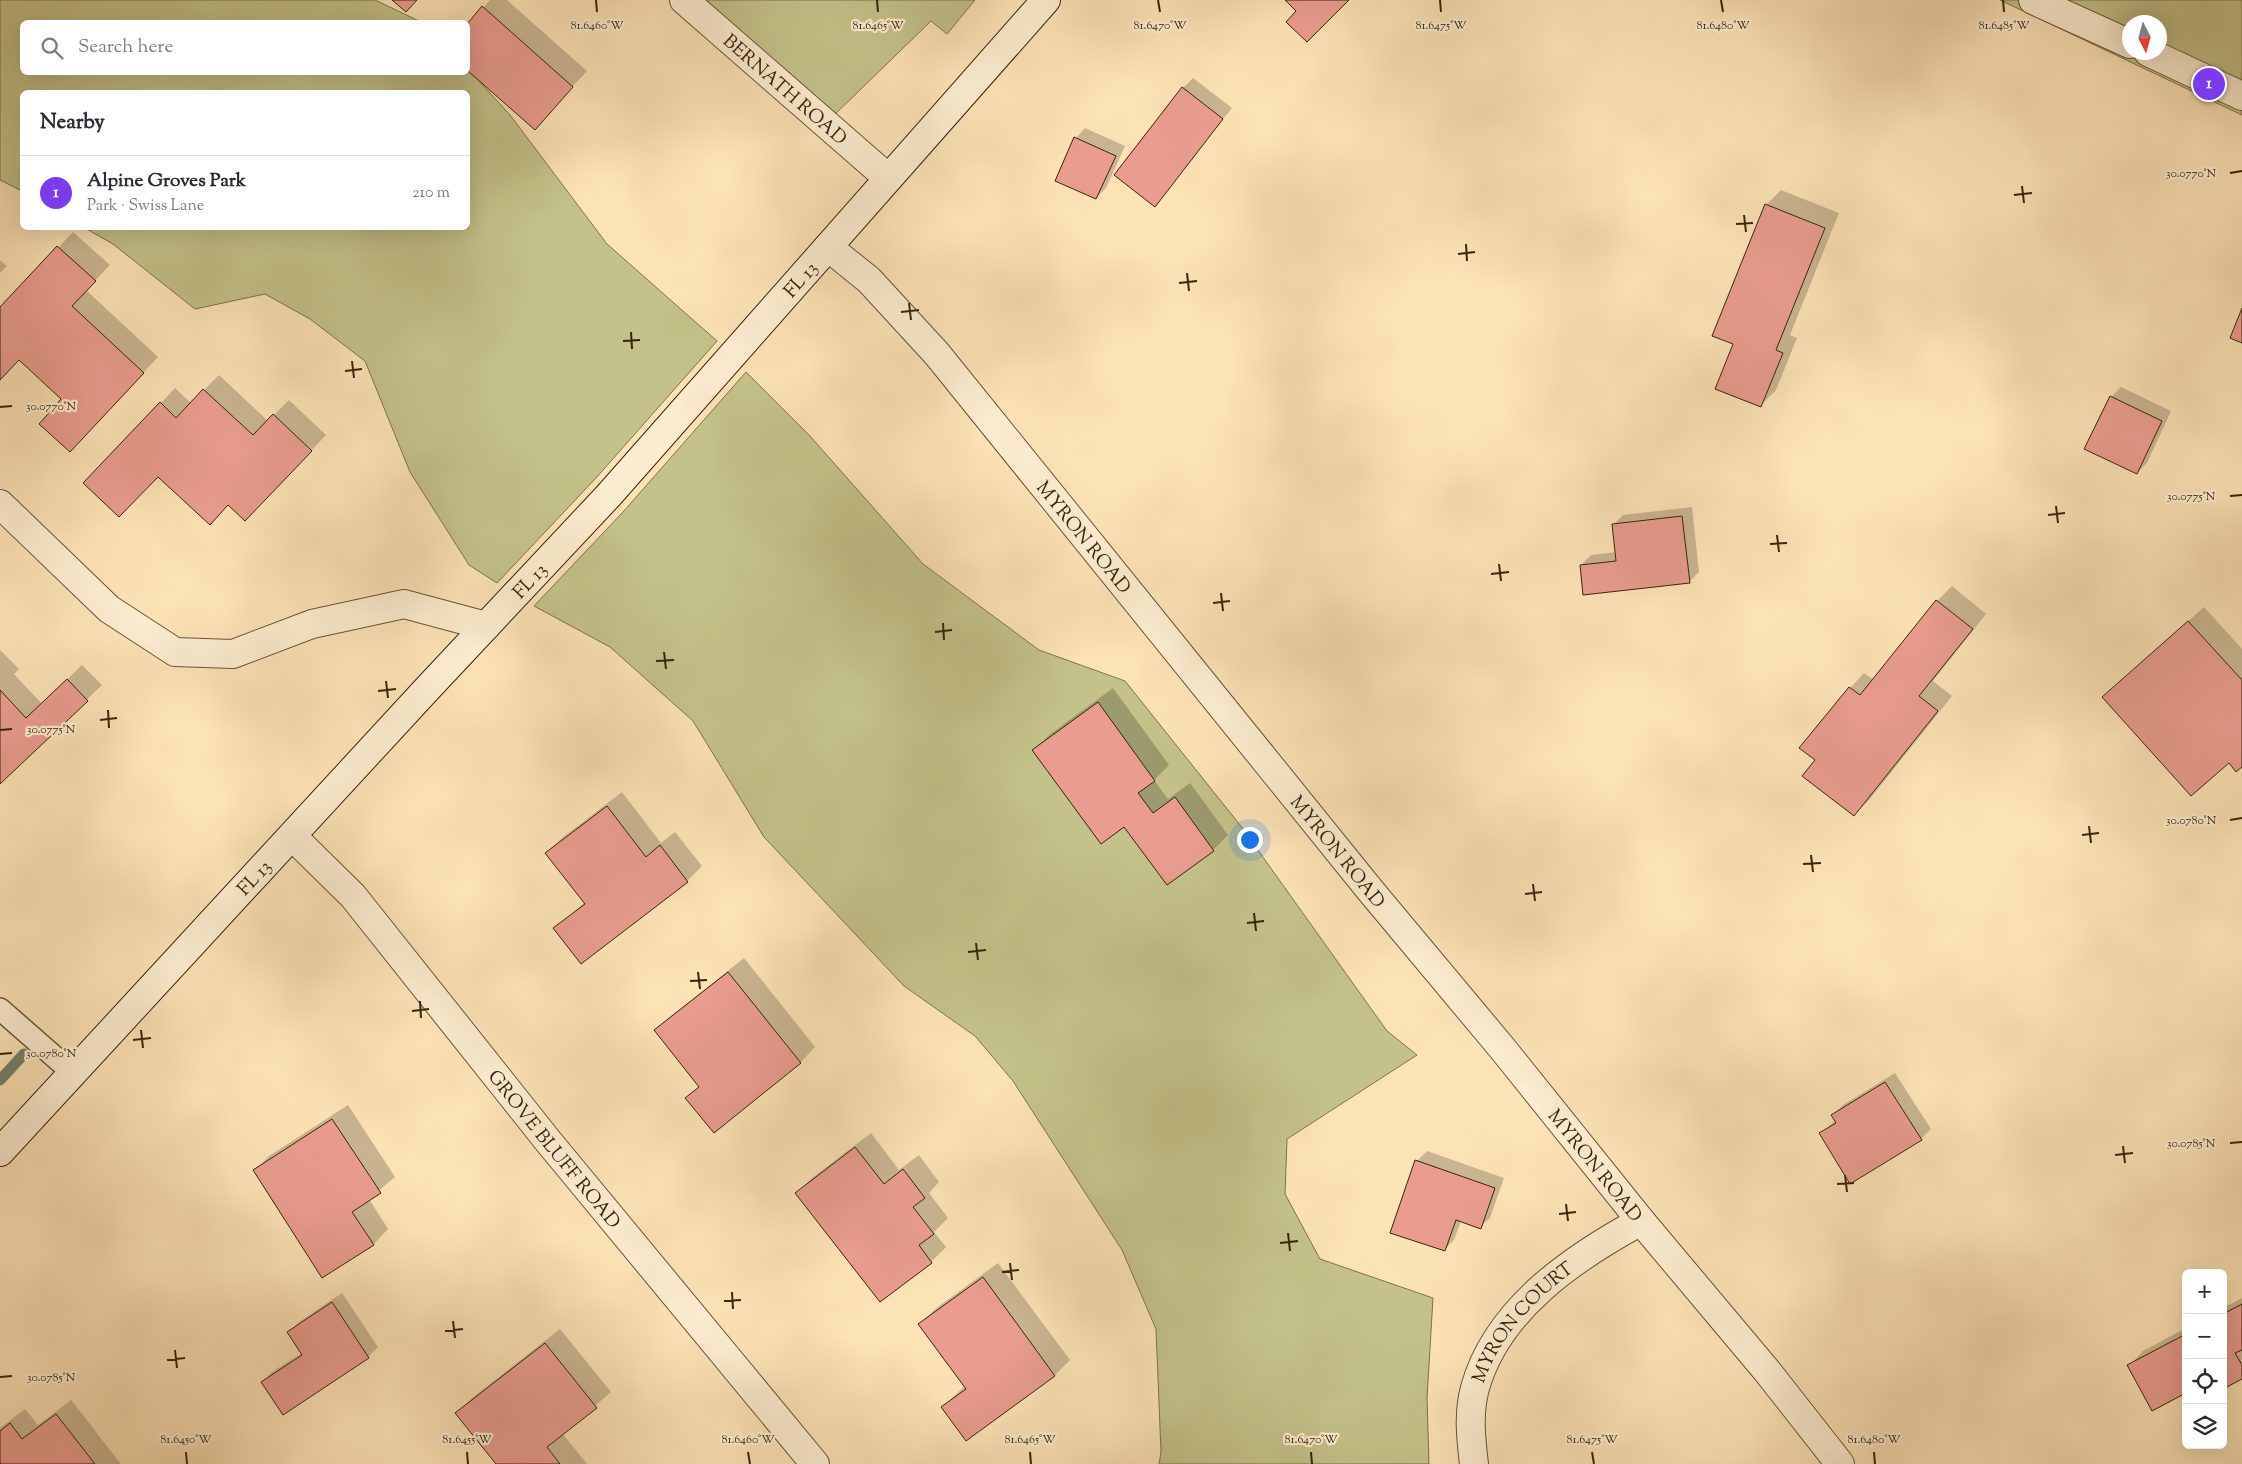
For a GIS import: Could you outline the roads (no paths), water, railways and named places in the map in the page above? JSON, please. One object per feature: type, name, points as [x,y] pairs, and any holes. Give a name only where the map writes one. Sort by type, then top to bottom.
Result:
[{"type":"street","name":"BERNATH ROAD","points":[[684,0],[888,178]]},
{"type":"street","name":"FL 13","points":[[0,1152],[486,626],[610,495],[1046,0]]},
{"type":"street","points":[[2033,0],[2122,40]]},
{"type":"street","points":[[2165,60],[2242,96]]},
{"type":"street","name":"MYRON ROAD","points":[[828,247],[869,280],[937,354],[1641,1221],[1767,1371],[1840,1464]]},
{"type":"street","points":[[0,504],[109,609],[175,652],[233,654],[312,624],[404,604],[486,626]]},
{"type":"street","name":"GROVE BLUFF ROAD","points":[[292,836],[353,896],[548,1141],[815,1464]]},
{"type":"street","name":"MYRON COURT","points":[[1474,1464],[1470,1429],[1474,1389],[1489,1350],[1514,1317],[1548,1282],[1599,1244],[1641,1221]]},
{"type":"lane","points":[[0,1009],[73,1074]]},
{"type":"waterway","points":[[0,1080],[24,1054]]},
{"type":"place","name":"Alpine Groves Park","points":[[2209,84]]}]
